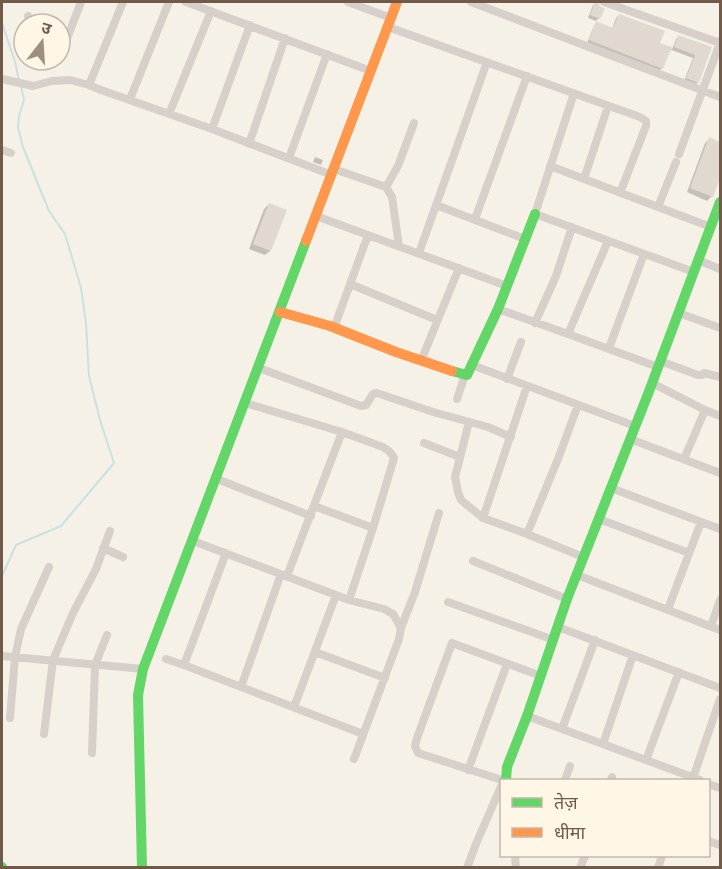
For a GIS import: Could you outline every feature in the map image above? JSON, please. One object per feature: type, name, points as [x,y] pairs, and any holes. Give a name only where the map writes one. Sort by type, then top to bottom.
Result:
[{"type":"street","points":[[71,2],[80,3],[72,20]]},
{"type":"street","points":[[90,85],[123,2]]},
{"type":"street","points":[[130,99],[169,2]]},
{"type":"street","points":[[186,2],[371,71]]},
{"type":"street","points":[[348,2],[389,23],[487,62],[640,117],[646,122],[646,126],[620,193]]},
{"type":"street","points":[[142,867],[138,695],[143,669],[397,2]]},
{"type":"street","points":[[471,2],[720,97]]},
{"type":"street","points":[[604,2],[720,42],[658,207]]},
{"type":"street","points":[[170,114],[211,11]]},
{"type":"street","points":[[212,129],[250,25]]},
{"type":"street","points":[[249,144],[285,38]]},
{"type":"street","points":[[289,158],[327,54]]},
{"type":"street","points":[[419,254],[487,62]]},
{"type":"street","points":[[475,219],[527,76]]},
{"type":"street","points":[[2,79],[33,86],[52,81],[70,80],[90,85],[289,158],[386,188],[392,196],[399,246]]},
{"type":"street","points":[[457,399],[465,375],[468,374],[498,309],[535,214],[573,93]]},
{"type":"street","points":[[584,179],[608,106]]},
{"type":"street","points":[[386,188],[398,166],[414,123]]},
{"type":"street","points":[[2,150],[11,153]]},
{"type":"street","points":[[550,166],[711,227]]},
{"type":"street","points":[[504,779],[567,599],[720,202]]},
{"type":"street","points":[[436,205],[525,239]]},
{"type":"street","points":[[535,214],[694,272]]},
{"type":"street","points":[[316,216],[507,286]]},
{"type":"street","points":[[535,322],[556,276],[572,228]]},
{"type":"street","points":[[334,328],[368,235]]},
{"type":"street","points":[[568,334],[608,241]]},
{"type":"street","points":[[609,348],[644,254]]},
{"type":"street","points":[[698,260],[720,269]]},
{"type":"street","points":[[421,361],[459,268]]},
{"type":"street","points":[[350,284],[437,320]]},
{"type":"street","points":[[498,309],[659,364],[698,375],[707,373],[720,377]]},
{"type":"street","points":[[280,312],[334,328],[465,375]]},
{"type":"street","points":[[679,313],[720,328]]},
{"type":"street","points":[[507,379],[521,342]]},
{"type":"street","points":[[472,365],[635,426]]},
{"type":"street","points":[[259,368],[361,406],[366,405],[373,394],[377,393],[488,427],[511,437]]},
{"type":"street","points":[[652,383],[720,416]]},
{"type":"street","points":[[483,518],[527,386]]},
{"type":"street","points":[[245,403],[342,432],[383,447],[394,458],[349,600]]},
{"type":"street","points":[[527,534],[578,405]]},
{"type":"street","points":[[684,459],[705,410]]},
{"type":"street","points":[[469,422],[455,477],[461,500],[483,518],[583,557]]},
{"type":"street","points":[[241,687],[284,575],[311,516],[342,432]]},
{"type":"street","points":[[630,439],[720,472]]},
{"type":"street","points":[[424,443],[460,457]]},
{"type":"street","points":[[217,479],[311,516]]},
{"type":"street","points":[[611,488],[720,529]]},
{"type":"street","points":[[314,506],[373,528]]},
{"type":"street","points":[[354,759],[399,639],[400,628],[415,592],[440,513]]},
{"type":"street","points":[[599,519],[689,553]]},
{"type":"street","points":[[668,609],[701,522]]},
{"type":"street","points":[[44,734],[53,660],[73,613],[96,569],[110,531]]},
{"type":"street","points":[[193,541],[349,600],[384,609],[393,614],[400,628]]},
{"type":"street","points":[[104,548],[123,557]]},
{"type":"street","points":[[184,665],[226,553]]},
{"type":"street","points":[[473,561],[567,599]]},
{"type":"street","points":[[10,718],[15,657],[21,629],[49,567]]},
{"type":"street","points":[[577,575],[720,630]]},
{"type":"street","points":[[294,707],[336,595]]},
{"type":"street","points":[[711,626],[720,600]]},
{"type":"street","points":[[448,602],[554,640]]},
{"type":"street","points":[[558,627],[720,688]]},
{"type":"street","points":[[92,753],[95,665],[107,635]]},
{"type":"street","points":[[562,729],[595,640]]},
{"type":"street","points":[[500,781],[418,753],[415,746],[452,643],[541,676]]},
{"type":"street","points":[[315,652],[385,678]]},
{"type":"street","points":[[603,744],[633,655]]},
{"type":"street","points":[[2,656],[143,669]]},
{"type":"street","points":[[166,659],[363,734]]},
{"type":"street","points":[[468,770],[507,664]]},
{"type":"street","points":[[646,760],[679,672]]},
{"type":"street","points":[[527,716],[697,779],[720,699]]},
{"type":"street","points":[[565,779],[570,766]]},
{"type":"street","points":[[467,867],[500,789]]},
{"type":"building","points":[[595,2],[605,9],[600,19],[590,15]]},
{"type":"building","points":[[619,14],[665,31],[660,43],[672,47],[663,69],[589,40],[596,21],[613,28]]},
{"type":"building","points":[[678,35],[712,47],[699,83],[686,78],[695,55],[674,47]]},
{"type":"building","points":[[709,137],[720,142],[720,178],[713,197],[690,188]]},
{"type":"building","points":[[269,203],[287,210],[271,251],[253,244]]},
{"type":"waterway","points":[[2,23],[19,81]]},
{"type":"waterway","points":[[2,576],[16,545],[61,526],[114,463],[89,376],[86,323],[81,288],[65,234],[49,211],[23,147],[18,128],[24,100],[21,86]]},
{"type":"traffic: fast","points":[[506,779],[507,767],[567,599],[648,394],[720,202]]},
{"type":"traffic: fast","points":[[452,371],[467,375],[498,309],[535,214]]},
{"type":"traffic: fast","points":[[142,868],[138,695],[143,669],[306,241]]},
{"type":"traffic: slow","points":[[306,241],[397,2]]},
{"type":"traffic: slow","points":[[280,312],[330,326],[452,371]]}]
